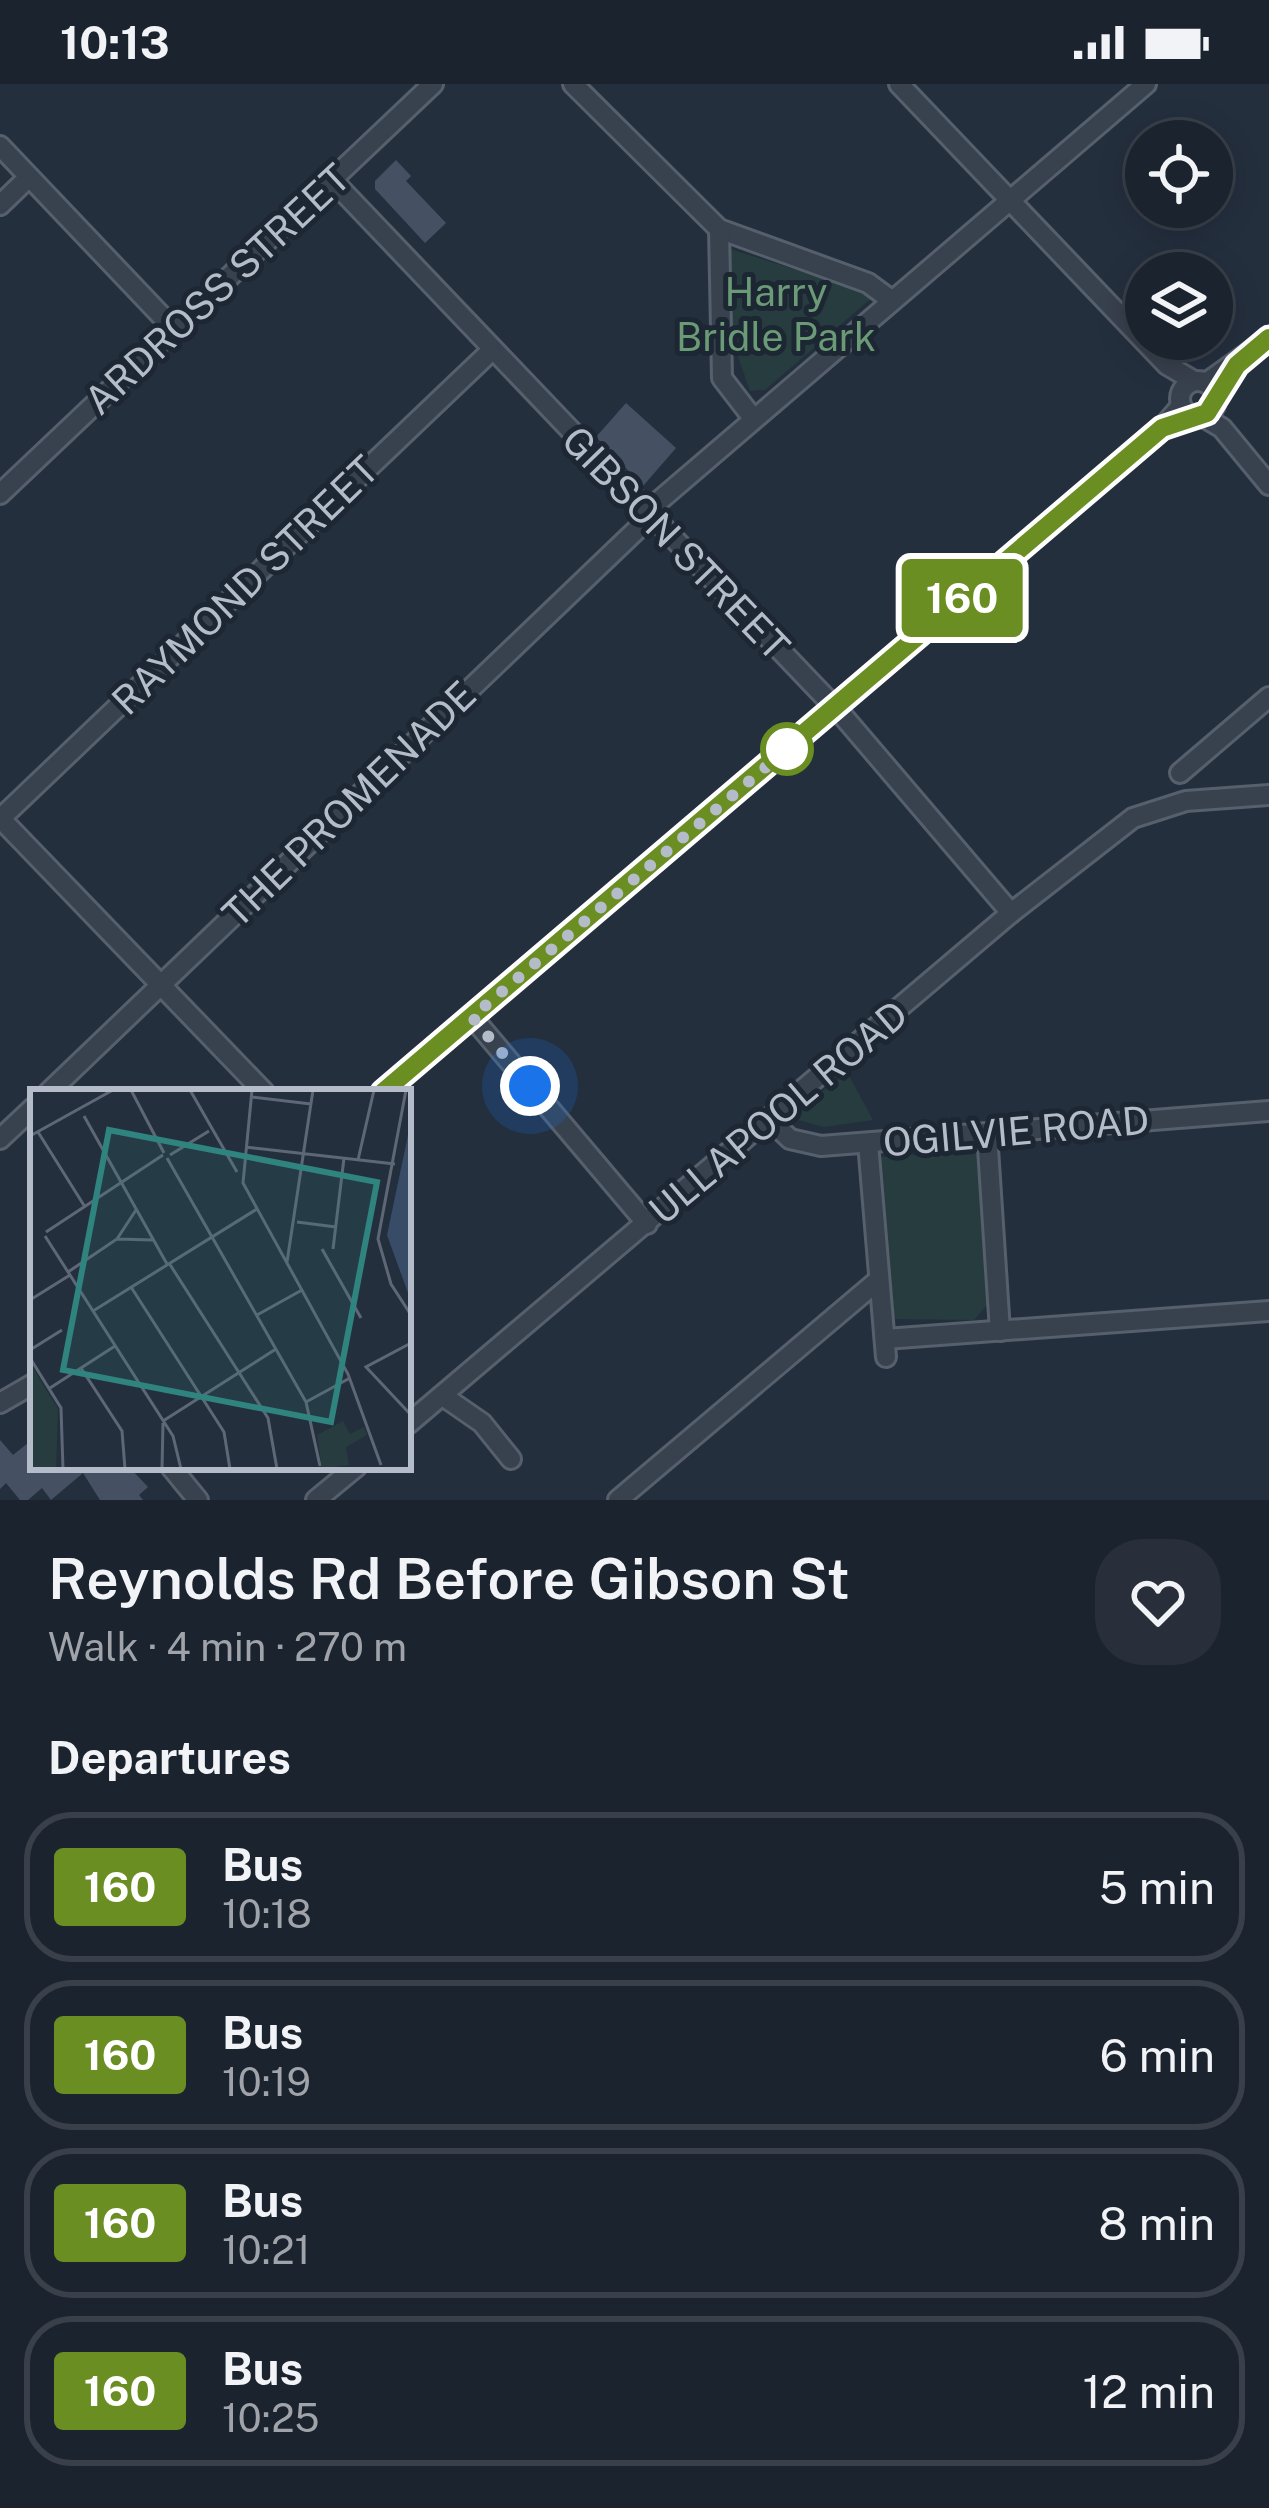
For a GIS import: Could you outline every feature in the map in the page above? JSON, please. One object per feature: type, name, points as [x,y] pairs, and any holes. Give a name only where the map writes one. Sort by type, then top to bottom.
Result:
[{"type":"street","name":"ARDROSS STREET","points":[[0,494],[433,84]]},
{"type":"street","points":[[573,84],[719,229],[868,284],[891,300]]},
{"type":"street","points":[[899,84],[1167,365],[1269,484]]},
{"type":"street","name":"THE PROMENADE","points":[[52,1089],[752,417],[1146,84]]},
{"type":"street","points":[[0,146],[173,328]]},
{"type":"street","points":[[0,205],[29,177]]},
{"type":"street","name":"GIBSON STREET","points":[[333,181],[835,709],[1011,913]]},
{"type":"street","points":[[719,229],[717,268],[725,327],[722,378],[752,417]]},
{"type":"street","points":[[387,1089],[1269,338]]},
{"type":"street","name":"RAYMOND STREET","points":[[0,818],[491,351]]},
{"type":"street","points":[[1180,773],[1269,697]]},
{"type":"street","name":"ULLAPOOL ROAD","points":[[411,1422],[1011,913],[1132,818],[1154,808],[1269,795]]},
{"type":"street","points":[[0,818],[261,1089]]},
{"type":"street","points":[[472,1017],[647,1224]]},
{"type":"street","points":[[0,1139],[30,1111]]},
{"type":"street","name":"OGILVIE ROAD","points":[[771,1121],[790,1139],[808,1145],[1269,1111]]},
{"type":"street","points":[[987,1132],[1000,1331]]},
{"type":"street","points":[[868,1143],[875,1282],[886,1348],[1000,1331],[1269,1311]]},
{"type":"street","points":[[618,1500],[875,1282]]},
{"type":"street","points":[[0,1403],[30,1386]]},
{"type":"street","points":[[443,1396],[482,1424],[511,1459]]},
{"type":"street","points":[[173,1470],[198,1500]]},
{"type":"street","points":[[316,1500],[352,1470]]},
{"type":"green space","name":"Harry Bridle Park","points":[[727,248],[875,295],[765,390],[750,391],[730,334]]},
{"type":"green space","points":[[847,1072],[873,1120],[824,1127],[798,1120],[801,1108]]},
{"type":"green space","points":[[977,1151],[987,1305],[974,1320],[894,1319],[877,1157]]},
{"type":"building","points":[[396,160],[411,176],[406,181],[446,223],[425,243],[375,189],[375,181]]},
{"type":"building","points":[[626,403],[676,448],[643,486],[596,437]]},
{"type":"building","points":[[0,1440],[13,1455],[30,1441],[30,1470],[132,1470],[148,1487],[139,1495],[143,1500],[100,1500],[83,1473],[51,1500],[42,1488],[28,1500],[20,1500],[6,1483],[0,1489]]},
{"type":"bus line","name":"160","points":[[387,1089],[1162,428],[1212,409],[1237,365],[1269,338]]},
{"type":"route","points":[[530,1086],[472,1017],[799,739],[787,749]]}]
